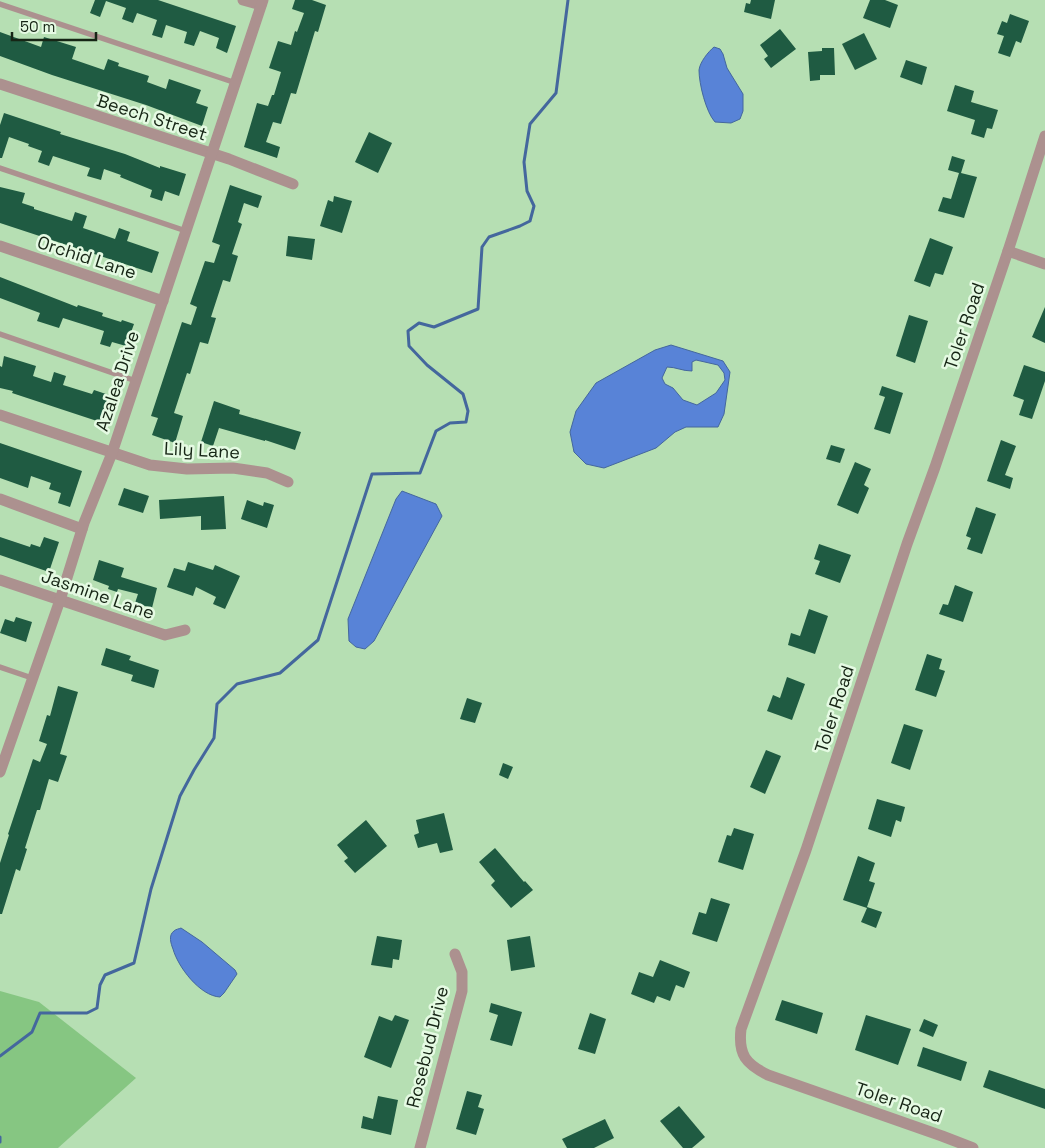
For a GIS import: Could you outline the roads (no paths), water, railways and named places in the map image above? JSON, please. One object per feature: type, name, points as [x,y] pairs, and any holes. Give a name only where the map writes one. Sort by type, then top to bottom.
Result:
[{"type":"street","points":[[243,0],[262,3]]},
{"type":"street","name":"Azalea Drive","points":[[0,772],[3,751],[32,678],[60,600],[82,529],[112,453],[262,3]]},
{"type":"street","name":"Beech Street","points":[[0,84],[229,159],[292,184]]},
{"type":"street","name":"Toler Road","points":[[973,1148],[768,1075],[753,1067],[743,1056],[739,1041],[741,1029],[806,850],[1045,136]]},
{"type":"street","name":"Orchid Lane","points":[[0,246],[163,300]]},
{"type":"street","points":[[1008,251],[1045,264]]},
{"type":"street","name":"Lily Lane","points":[[0,415],[150,465],[187,469],[233,468],[267,473],[288,482]]},
{"type":"street","points":[[0,499],[82,529]]},
{"type":"street","name":"Jasmine Lane","points":[[0,580],[165,635],[185,630]]},
{"type":"street","name":"Rosebud Drive","points":[[420,1148],[462,991],[462,972],[455,954]]},
{"type":"lane","points":[[0,4],[236,83]]},
{"type":"lane","points":[[0,168],[186,231]]},
{"type":"lane","points":[[0,334],[136,381]]},
{"type":"lane","points":[[0,667],[32,678]]},
{"type":"water","points":[[714,47],[720,49],[727,68],[743,94],[743,111],[740,119],[731,123],[715,122],[706,105],[702,90],[699,70],[705,57]]},
{"type":"water","points":[[671,345],[723,361],[730,372],[724,414],[718,427],[686,427],[675,432],[656,448],[604,468],[586,464],[574,452],[570,432],[576,411],[596,383],[655,350]],"holes":[[[696,360],[718,365],[724,373],[725,380],[716,393],[697,405],[683,400],[673,388],[665,384],[662,378],[667,367],[692,371],[692,362]]]},
{"type":"water","points":[[402,491],[436,504],[442,516],[374,641],[365,649],[356,647],[349,641],[348,619],[396,499]]},
{"type":"water","points":[[181,928],[202,942],[235,970],[237,974],[220,997],[205,992],[191,979],[180,964],[172,947],[171,937],[174,931]]},
{"type":"waterway","points":[[0,1056],[32,1032],[40,1013],[87,1013],[97,1008],[100,985],[105,975],[134,963],[151,889],[180,796],[214,738],[217,704],[237,684],[280,673],[318,640],[372,474],[420,473],[436,431],[450,423],[466,422],[468,411],[463,394],[427,365],[409,346],[408,331],[419,323],[434,327],[478,309],[482,247],[489,237],[530,221],[534,206],[527,191],[524,162],[530,124],[556,93],[568,0]]},
{"type":"waterway","points":[[0,1137],[0,1142]]}]
